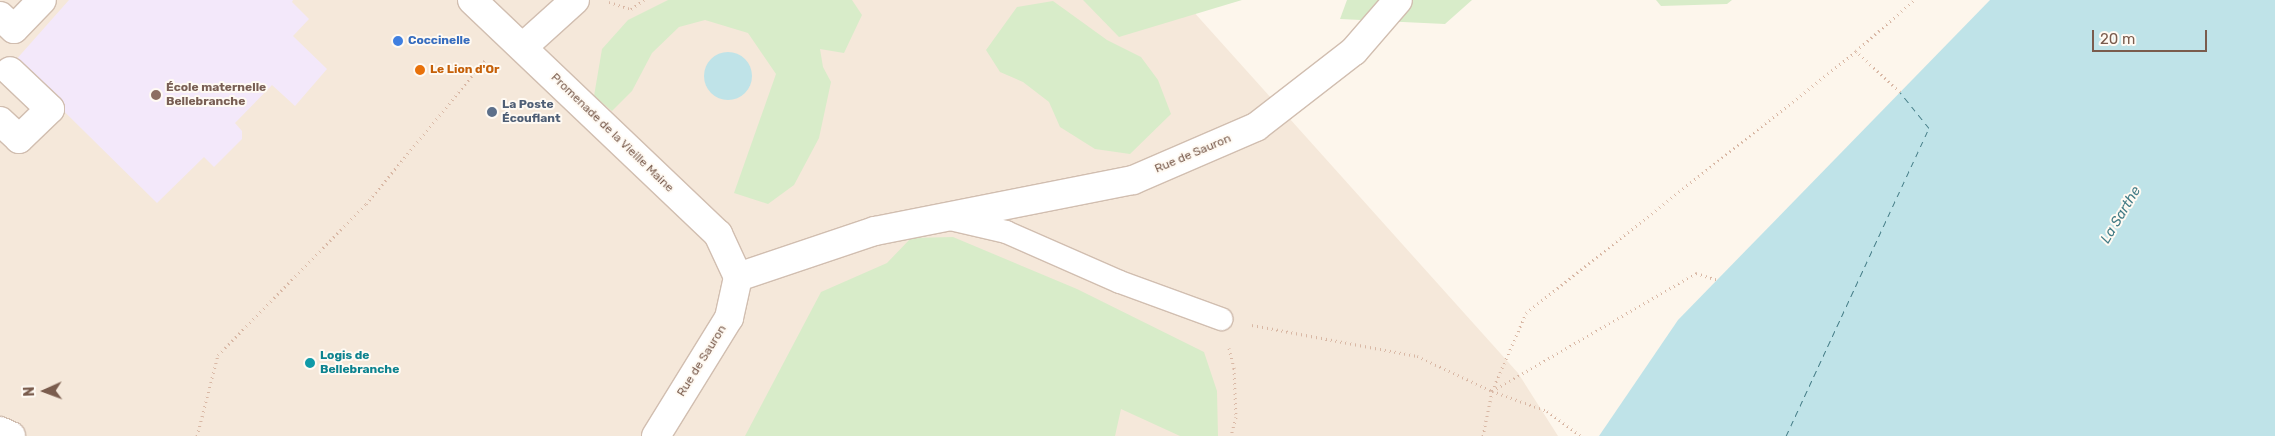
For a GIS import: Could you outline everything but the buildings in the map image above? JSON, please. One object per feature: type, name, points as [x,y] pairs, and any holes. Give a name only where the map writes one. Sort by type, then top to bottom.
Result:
[{"type":"street","points":[[0,16],[14,29],[42,0]]},
{"type":"street","name":"Promenade de la Vieille Maine","points":[[472,0],[718,234],[738,277]]},
{"type":"street","points":[[515,40],[575,0]]},
{"type":"street","name":"Rue de Sauron","points":[[656,436],[729,318],[738,277],[875,231],[1133,180],[1256,127],[1354,51],[1398,0]]},
{"type":"street","points":[[0,121],[19,139],[50,109],[10,71]]},
{"type":"street","points":[[0,431],[11,436]]},
{"type":"lane","points":[[941,217],[1006,232],[1120,282],[1221,319]]},
{"type":"path","points":[[604,0],[631,9],[644,0]]},
{"type":"path","points":[[1483,436],[1492,391],[1526,313],[1856,51],[1914,0]]},
{"type":"path","points":[[197,436],[218,355],[366,204],[515,40]]},
{"type":"path","points":[[1856,51],[1900,92]]},
{"type":"path","points":[[1492,391],[1696,273],[1717,280]]},
{"type":"path","points":[[1231,436],[1236,417],[1234,368],[1221,319],[1417,356],[1492,391],[1547,411],[1581,436]]},
{"type":"shaded area","points":[[0,0],[1183,0],[1518,373],[1558,436],[0,436]]},
{"type":"shaded area","name":"École maternelle Bellebranche","points":[[69,0],[293,0],[292,2],[309,19],[293,36],[327,69],[295,106],[272,85],[235,123],[242,131],[242,139],[214,167],[204,157],[157,203],[14,62]]},
{"type":"green space","points":[[668,0],[852,0],[862,15],[844,53],[820,49],[823,67],[831,82],[819,138],[794,185],[768,204],[734,193],[776,74],[748,33],[705,20],[679,27],[652,53],[632,91],[612,111],[594,96],[602,49],[628,20]]},
{"type":"green space","points":[[1083,0],[1242,0],[1119,37]]},
{"type":"green space","points":[[1347,0],[1472,0],[1445,24],[1340,19]]},
{"type":"green space","points":[[1656,0],[1732,0],[1727,4],[1661,6]]},
{"type":"green space","points":[[1053,1],[1107,40],[1141,57],[1158,80],[1171,114],[1130,154],[1095,149],[1060,127],[1049,102],[1023,82],[1000,72],[986,50],[1017,7]]},
{"type":"green space","points":[[953,237],[1077,289],[1204,352],[1217,391],[1218,436],[1180,436],[1121,409],[1115,436],[745,436],[821,292],[887,263],[911,238]]},
{"type":"water","name":"La Sarthe","points":[[1990,0],[2275,0],[2275,436],[1599,436],[1678,320]]},
{"type":"water","points":[[723,52],[733,52],[742,56],[748,62],[751,67],[751,85],[742,96],[733,100],[723,100],[714,96],[708,90],[704,81],[704,71],[708,62],[714,56]]},
{"type":"ferry route","points":[[1786,436],[1929,128],[1900,92]]},
{"type":"place","name":"Coccinelle","points":[[398,41]]},
{"type":"place","name":"Le Lion d'Or","points":[[420,70]]},
{"type":"place","name":"École maternelle Bellebranche","points":[[156,95]]},
{"type":"place","name":"La Poste Écouflant","points":[[492,112]]},
{"type":"place","name":"Logis de Bellebranche","points":[[310,363]]}]
